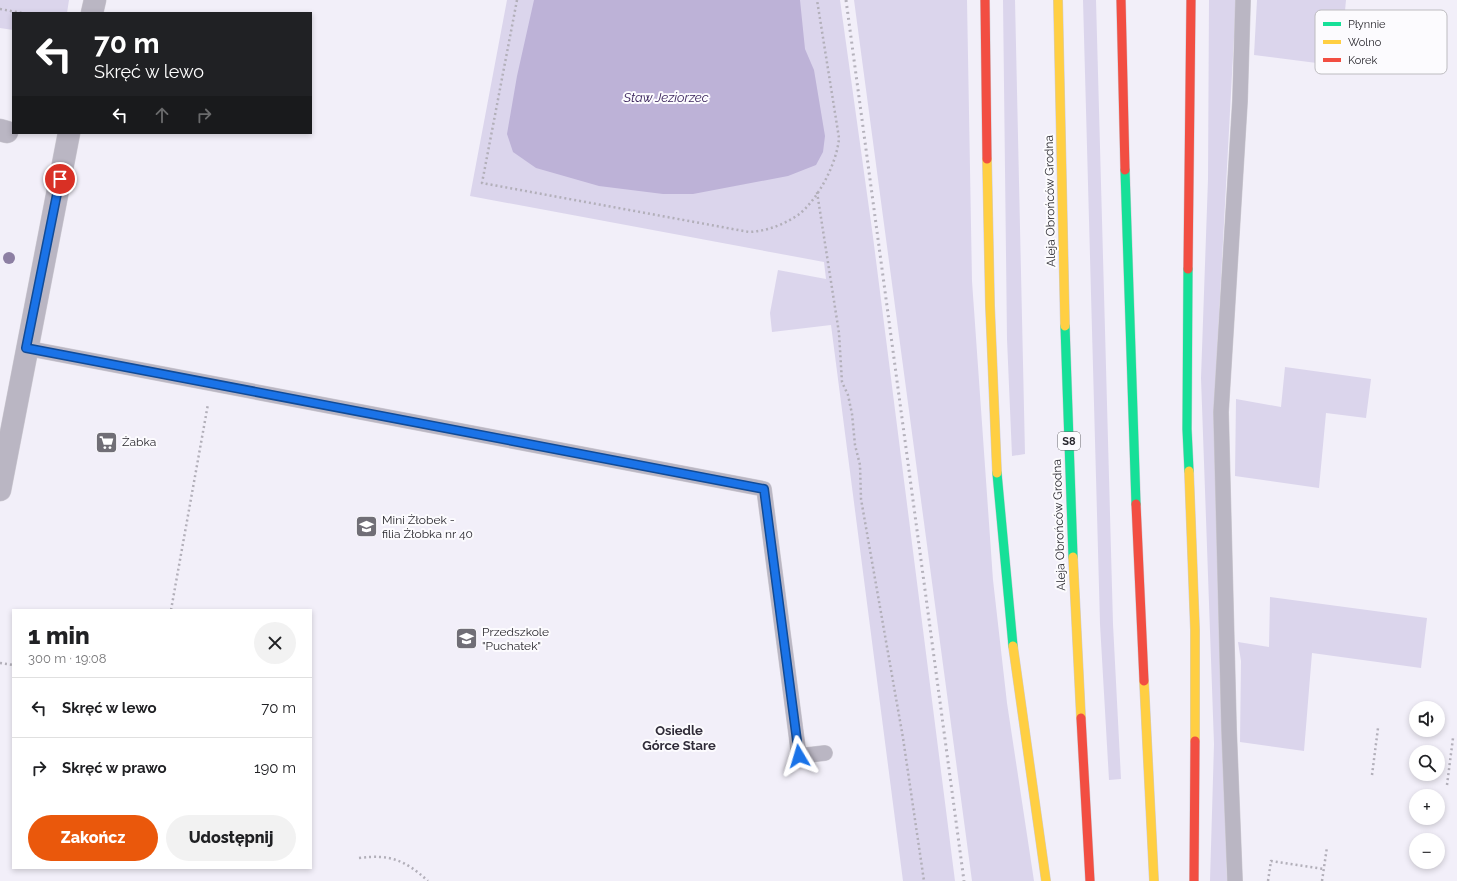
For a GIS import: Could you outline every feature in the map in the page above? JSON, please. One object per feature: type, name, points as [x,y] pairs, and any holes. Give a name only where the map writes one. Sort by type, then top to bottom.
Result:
[{"type":"highway","points":[[985,0],[988,308],[998,490],[1014,659],[1046,881]]},
{"type":"highway","name":"Aleja Obrońców Grodna","points":[[1058,0],[1062,238],[1074,602],[1090,881]]},
{"type":"highway","points":[[1121,0],[1126,215],[1140,606],[1154,881]]},
{"type":"highway","points":[[1191,0],[1187,429],[1196,630],[1194,881]]},
{"type":"street","points":[[92,12],[95,0]]},
{"type":"street","points":[[0,490],[26,348],[69,134]]},
{"type":"lane","points":[[1236,881],[1229,729],[1221,412],[1240,101],[1243,0]]},
{"type":"lane","points":[[26,348],[764,489],[799,756],[825,753]]},
{"type":"path","points":[[516,0],[482,183],[749,232],[764,231],[786,222],[799,214],[817,192],[834,162],[838,150],[839,138],[817,0]]},
{"type":"path","points":[[0,9],[16,12]]},
{"type":"path","points":[[817,192],[839,333],[842,382],[848,396],[852,414],[855,445],[860,465],[861,499],[903,738],[924,881]]},
{"type":"path","points":[[171,609],[212,383]]},
{"type":"path","points":[[0,663],[12,665]]},
{"type":"path","points":[[1372,775],[1378,728]]},
{"type":"path","points":[[1447,785],[1453,738]]},
{"type":"path","points":[[1322,881],[1327,847]]},
{"type":"path","points":[[359,858],[379,855],[394,859],[409,866],[428,881]]},
{"type":"path","points":[[1268,881],[1271,861],[1324,869]]},
{"type":"shaded area","points":[[0,0],[69,0],[67,12],[12,12],[12,30],[0,28]]},
{"type":"shaded area","points":[[507,0],[840,0],[873,237],[955,881],[903,881],[831,325],[772,332],[770,313],[778,270],[826,279],[824,262],[470,196]]},
{"type":"shaded area","points":[[854,0],[967,0],[972,281],[993,580],[1007,703],[1034,881],[972,881]]},
{"type":"shaded area","points":[[1003,0],[1015,0],[1025,454],[1012,456],[1007,339]]},
{"type":"shaded area","points":[[1083,0],[1096,0],[1113,624],[1121,779],[1109,780],[1100,624]]},
{"type":"shaded area","points":[[1209,0],[1236,0],[1214,409],[1227,881],[1210,881],[1214,744],[1201,378],[1208,179]]},
{"type":"shaded area","points":[[1257,0],[1346,0],[1345,10],[1315,10],[1315,63],[1254,55]]},
{"type":"shaded area","points":[[1285,367],[1371,379],[1366,418],[1326,413],[1319,488],[1235,476],[1236,399],[1281,407]]},
{"type":"shaded area","points":[[1270,597],[1427,618],[1421,668],[1312,653],[1304,751],[1240,742],[1241,661],[1238,642],[1269,647]]},
{"type":"water","name":"Staw Jeziorzec","points":[[534,0],[800,0],[805,49],[814,70],[825,136],[823,152],[816,165],[788,176],[693,194],[663,194],[599,186],[536,168],[513,152],[507,134],[517,76]]},
{"type":"railway","points":[[846,0],[964,881]]},
{"type":"traffic: fast","points":[[1125,170],[1136,504]]},
{"type":"traffic: fast","points":[[1188,269],[1187,429],[1189,471]]},
{"type":"traffic: fast","points":[[1065,326],[1073,557]]},
{"type":"traffic: fast","points":[[997,473],[1013,646]]},
{"type":"traffic: slow","points":[[1058,0],[1065,326]]},
{"type":"traffic: slow","points":[[987,159],[990,306],[997,473]]},
{"type":"traffic: slow","points":[[1189,471],[1195,630],[1195,741]]},
{"type":"traffic: slow","points":[[1073,557],[1081,718]]},
{"type":"traffic: slow","points":[[1013,646],[1046,881]]},
{"type":"traffic: slow","points":[[1144,681],[1154,881]]},
{"type":"traffic: jam","points":[[985,0],[987,159]]},
{"type":"traffic: jam","points":[[1121,0],[1125,170]]},
{"type":"traffic: jam","points":[[1188,269],[1191,0]]},
{"type":"traffic: jam","points":[[1136,504],[1144,681]]},
{"type":"traffic: jam","points":[[1081,718],[1090,881]]},
{"type":"traffic: jam","points":[[1194,881],[1195,741]]},
{"type":"place","name":"Żabka","points":[[107,442]]},
{"type":"place","name":"Mini Żłobek - filia Żłobka nr 40","points":[[367,527]]},
{"type":"place","name":"Przedszkole \"Puchatek\"","points":[[466,639]]},
{"type":"district","name":"Osiedle Górce Stare","points":[[679,738]]},
{"type":"route","points":[[60,179],[26,348],[764,489],[799,756]]}]
